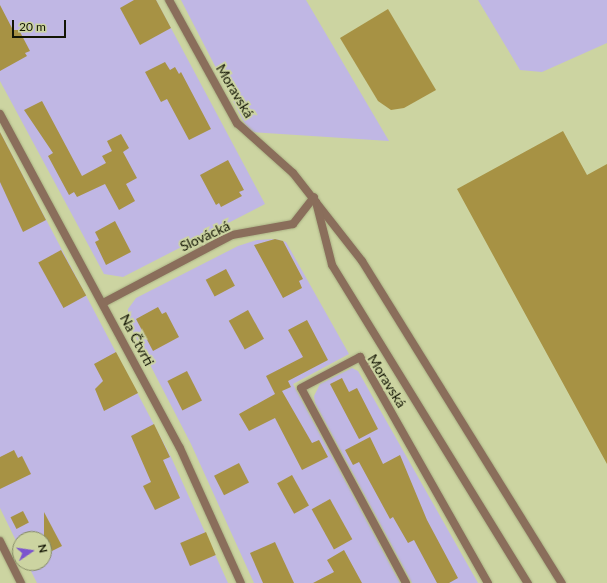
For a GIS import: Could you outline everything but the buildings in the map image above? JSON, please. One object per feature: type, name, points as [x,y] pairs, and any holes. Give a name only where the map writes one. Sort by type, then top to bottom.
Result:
[{"type":"street","name":"Moravská","points":[[169,0],[237,123],[293,173],[314,197],[362,261],[562,583]]},
{"type":"street","name":"Na Čtvrti","points":[[0,114],[180,448],[241,583]]},
{"type":"street","name":"Slovácká","points":[[103,303],[232,235],[293,224],[314,197]]},
{"type":"street","points":[[314,197],[332,265],[528,583]]},
{"type":"street","name":"Moravská","points":[[406,583],[301,388],[360,357],[488,583]]},
{"type":"street","points":[[0,541],[21,583]]},
{"type":"shaded area","points":[[0,0],[156,0],[265,204],[123,277],[104,274],[0,81]]},
{"type":"shaded area","points":[[181,0],[306,0],[389,141],[249,132]]},
{"type":"shaded area","points":[[478,0],[607,0],[607,43],[542,72],[520,70]]},
{"type":"shaded area","points":[[0,132],[171,457],[228,583],[37,583],[31,571],[52,571],[52,531],[12,531],[12,533],[0,508]]},
{"type":"shaded area","points":[[276,239],[286,242],[349,354],[293,384],[400,583],[254,583],[191,444],[128,322],[128,309],[136,298],[238,246],[257,240]]},
{"type":"shaded area","points":[[352,368],[358,371],[478,583],[412,583],[315,403],[314,396],[320,384]]}]
